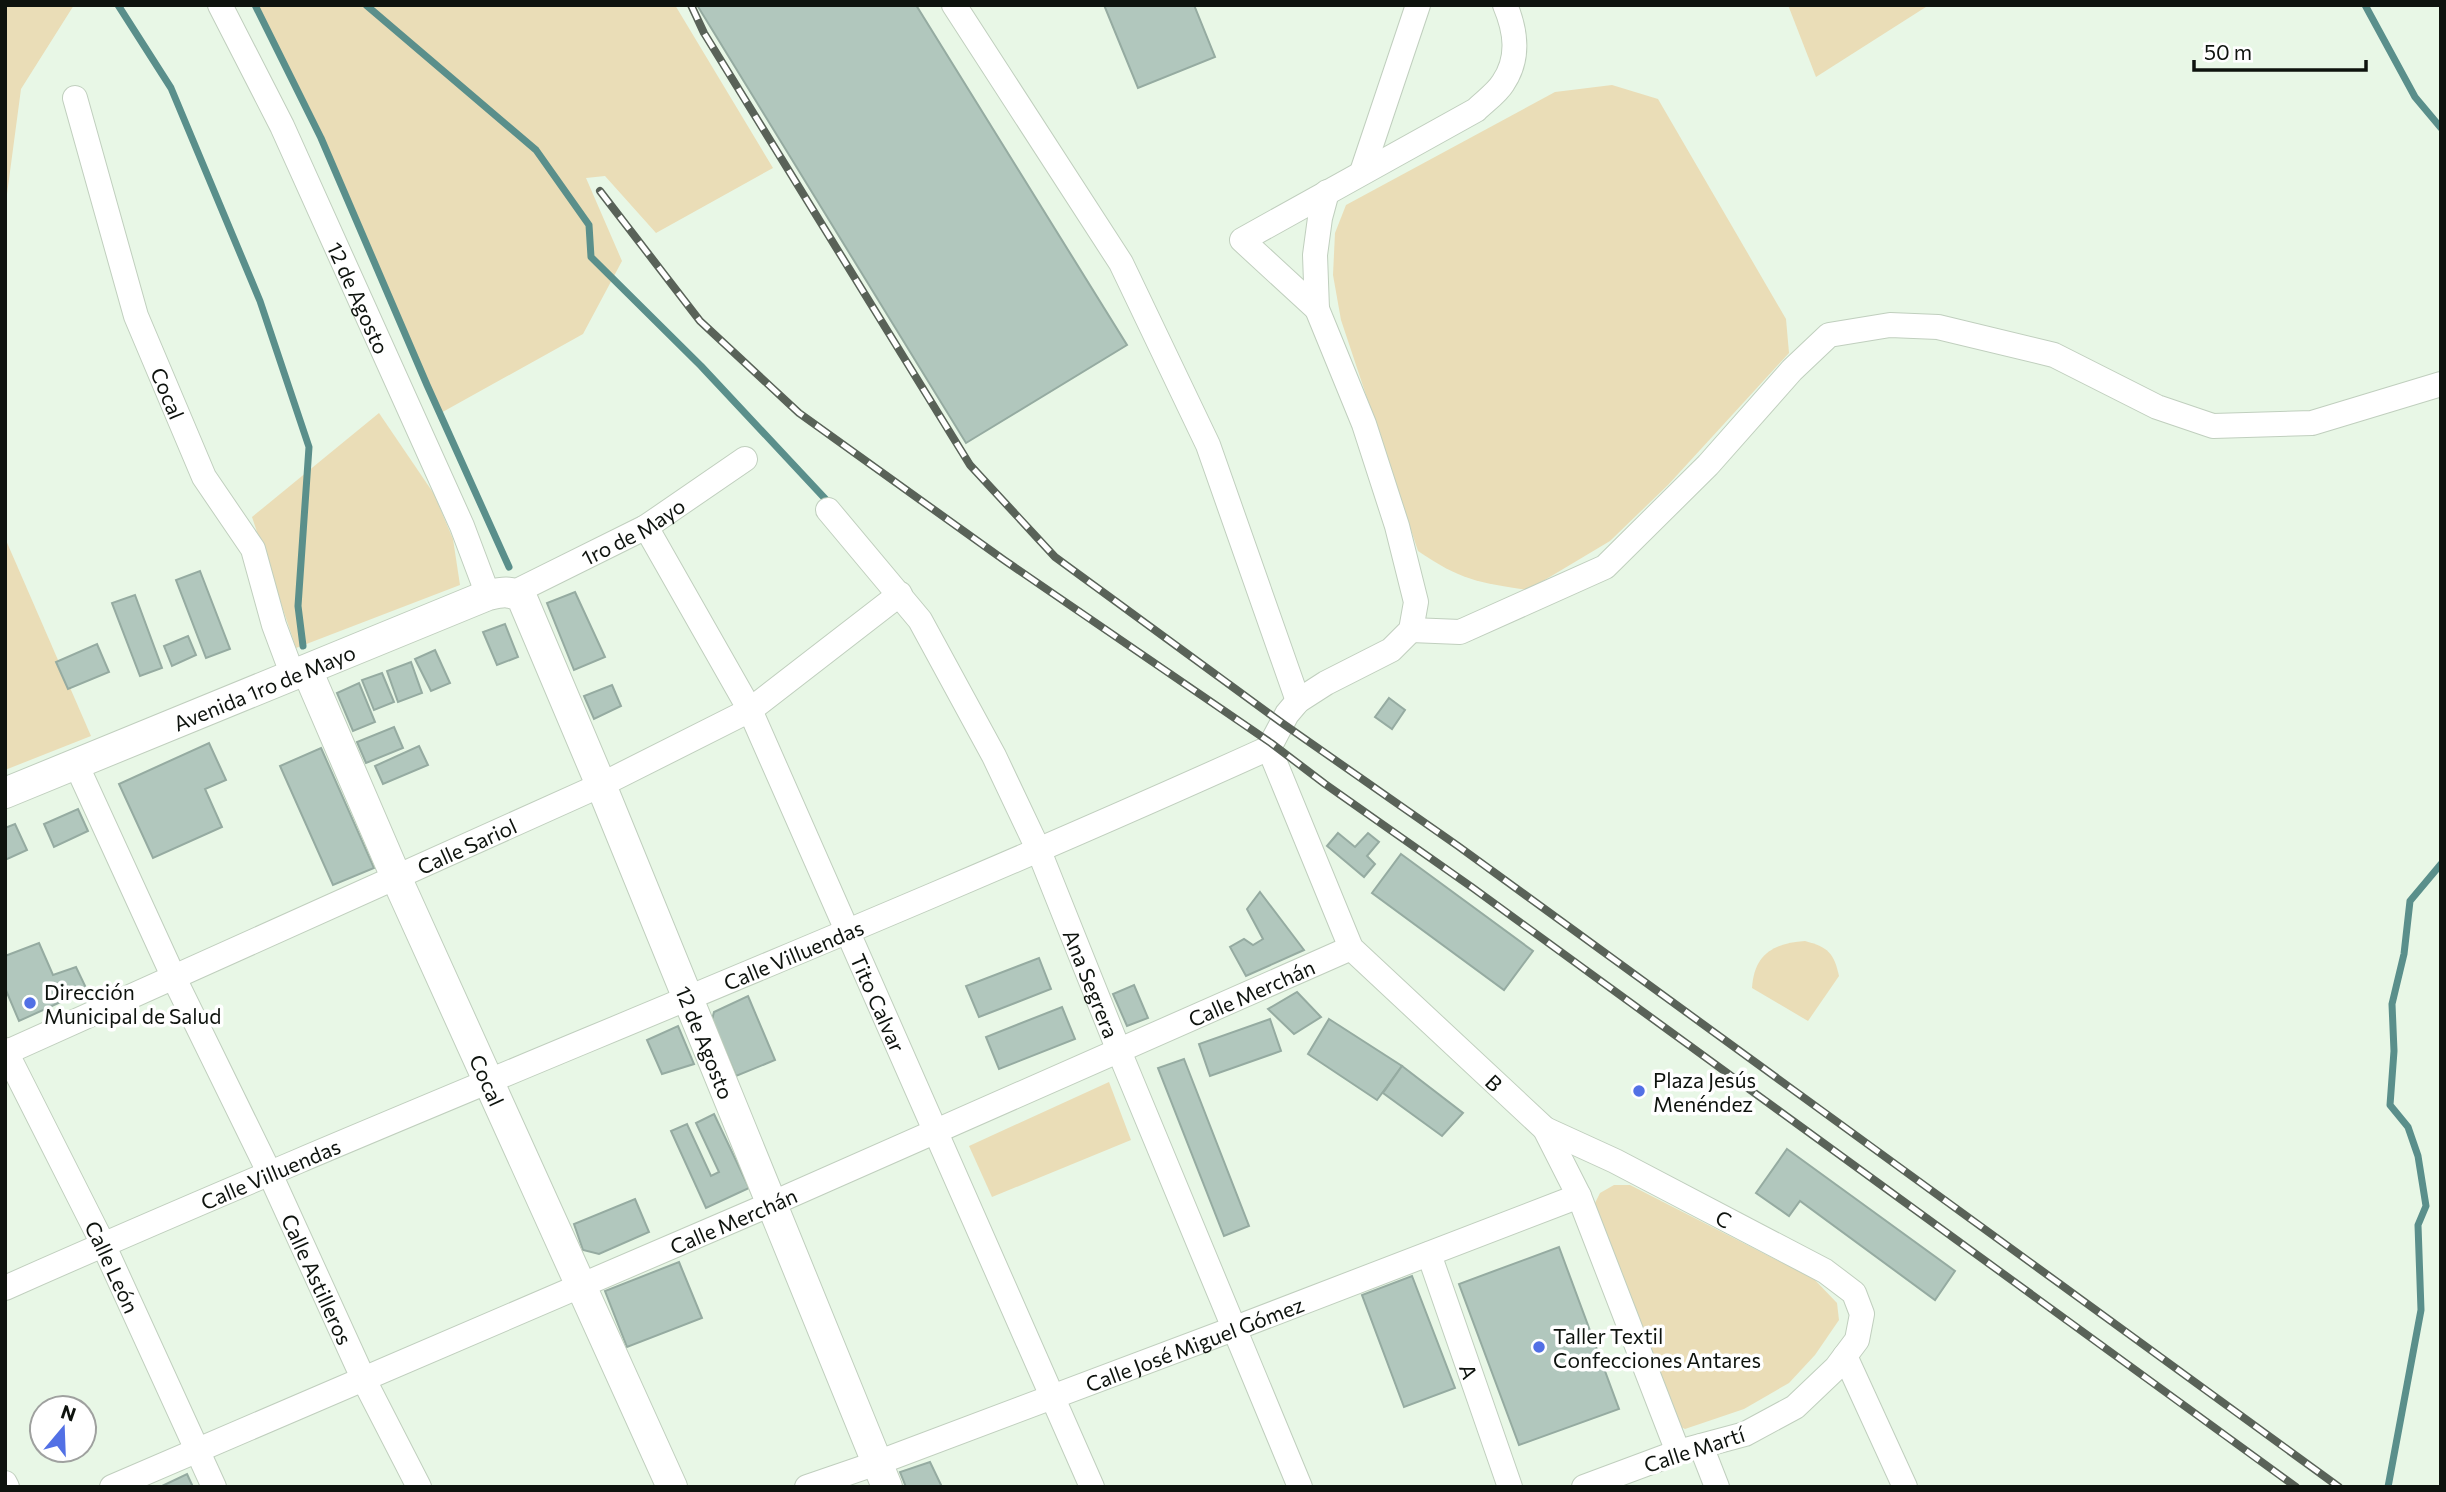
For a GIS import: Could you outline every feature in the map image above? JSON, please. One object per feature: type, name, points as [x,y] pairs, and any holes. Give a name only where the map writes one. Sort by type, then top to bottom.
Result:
[{"type":"main road","name":"Avenida 1ro de Mayo","points":[[5,793],[300,673],[508,595]]},
{"type":"main road","name":"12 de Agosto","points":[[508,595],[601,785],[882,1475]]},
{"type":"main road","name":"Cocal","points":[[300,673],[489,1080],[579,1287],[672,1487]]},
{"type":"street","name":"12 de Agosto","points":[[220,5],[282,126],[462,526],[508,595]]},
{"type":"street","points":[[954,5],[1121,263],[1208,445],[1297,701]]},
{"type":"street","points":[[1362,172],[1418,5]]},
{"type":"street","points":[[1317,309],[1242,240],[1476,110],[1503,84],[1515,55],[1514,25],[1505,5]]},
{"type":"street","name":"Cocal","points":[[75,98],[136,316],[204,477],[253,549],[274,625],[300,673]]},
{"type":"street","points":[[1270,745],[1297,701],[1391,650],[1411,630],[1416,602],[1397,526],[1364,424],[1317,309],[1315,256],[1327,192]]},
{"type":"street","points":[[1411,630],[1460,632],[1605,567],[1709,465],[1792,370],[1829,335],[1890,325],[1938,327],[2054,355],[2157,407],[2213,426],[2312,423],[2441,384]]},
{"type":"street","name":"1ro de Mayo","points":[[508,595],[646,527],[745,458]]},
{"type":"street","name":"Ana Segrera","points":[[828,510],[920,620],[988,745],[1039,851],[1300,1487]]},
{"type":"street","name":"Tito Calvar","points":[[646,527],[750,710],[1092,1487]]},
{"type":"street","name":"Calle Sariol","points":[[6,1052],[601,785],[750,710],[900,594]]},
{"type":"street","name":"Calle Villuendas","points":[[5,1287],[489,1080],[1039,851],[1270,745]]},
{"type":"street","name":"B","points":[[1270,745],[1351,948],[1545,1129],[1578,1196],[1689,1449],[1717,1487]]},
{"type":"street","name":"Calle Astilleros","points":[[76,764],[174,978],[270,1174],[363,1378],[419,1487]]},
{"type":"street","name":"Calle Merchán","points":[[112,1487],[771,1204],[1351,948]]},
{"type":"street","name":"Calle León","points":[[6,1052],[103,1244],[214,1487]]},
{"type":"street","name":"C","points":[[1545,1129],[1615,1161],[1825,1271],[1854,1293],[1862,1314],[1851,1348],[1905,1487]]},
{"type":"street","name":"Calle José Miguel Gómez","points":[[807,1487],[882,1475],[1053,1396],[1578,1196]]},
{"type":"street","name":"A","points":[[1429,1254],[1510,1487]]},
{"type":"street","name":"Calle Martí","points":[[1584,1487],[1689,1449],[1745,1434],[1795,1407],[1851,1348]]},
{"type":"shaded area","points":[[5,5],[74,5],[21,89],[5,209]]},
{"type":"shaded area","points":[[255,5],[675,5],[773,168],[656,233],[605,176],[586,178],[622,261],[583,334],[439,414],[321,138]]},
{"type":"shaded area","points":[[1788,5],[1929,5],[1816,77]]},
{"type":"shaded area","points":[[1612,85],[1658,99],[1786,319],[1789,353],[1668,485],[1610,541],[1528,590],[1471,579],[1418,551],[1341,320],[1333,275],[1335,233],[1346,205],[1555,92]]},
{"type":"shaded area","points":[[379,413],[434,494],[453,539],[460,585],[296,648],[252,517]]},
{"type":"shaded area","points":[[5,538],[91,736],[5,770]]},
{"type":"shaded area","points":[[1805,941],[1829,952],[1839,976],[1808,1021],[1752,988],[1757,967],[1768,952],[1784,944]]},
{"type":"shaded area","points":[[1109,1082],[1131,1140],[992,1197],[969,1146]]},
{"type":"shaded area","points":[[1614,1185],[1630,1185],[1814,1279],[1837,1303],[1839,1320],[1815,1355],[1789,1383],[1744,1409],[1685,1429],[1675,1424],[1594,1205],[1600,1193]]},
{"type":"building","points":[[697,5],[916,5],[1127,345],[966,443]]},
{"type":"building","points":[[1104,5],[1194,5],[1215,57],[1138,88]]},
{"type":"building","points":[[200,571],[230,649],[206,658],[176,580]]},
{"type":"building","points":[[575,592],[605,657],[574,670],[547,603]]},
{"type":"building","points":[[135,595],[162,668],[140,676],[112,603]]},
{"type":"building","points":[[505,624],[518,657],[497,665],[483,632]]},
{"type":"building","points":[[188,636],[196,655],[172,666],[164,646]]},
{"type":"building","points":[[97,644],[109,672],[68,689],[56,662]]},
{"type":"building","points":[[435,650],[450,683],[431,691],[415,659]]},
{"type":"building","points":[[411,662],[422,693],[398,702],[387,671]]},
{"type":"building","points":[[382,673],[394,702],[374,710],[362,680]]},
{"type":"building","points":[[359,683],[375,722],[353,731],[337,693]]},
{"type":"building","points":[[612,685],[621,706],[594,719],[584,696]]},
{"type":"building","points":[[1389,698],[1405,710],[1392,729],[1375,717]]},
{"type":"building","points":[[394,727],[403,748],[366,763],[357,742]]},
{"type":"building","points":[[209,743],[226,780],[205,789],[222,827],[153,858],[119,784]]},
{"type":"building","points":[[419,746],[428,765],[383,784],[375,766]]},
{"type":"building","points":[[321,748],[374,868],[333,885],[280,766]]},
{"type":"building","points":[[78,809],[88,831],[54,847],[44,824]]},
{"type":"building","points":[[15,824],[27,850],[5,860],[5,828]]},
{"type":"building","points":[[1338,833],[1355,847],[1368,833],[1379,842],[1367,856],[1375,864],[1364,877],[1327,846]]},
{"type":"building","points":[[1401,854],[1533,951],[1504,990],[1372,893]]},
{"type":"building","points":[[1260,892],[1304,950],[1246,976],[1230,947],[1244,939],[1253,945],[1263,939],[1247,909]]},
{"type":"building","points":[[39,943],[53,975],[76,967],[87,990],[19,1021],[5,988],[5,956]]},
{"type":"building","points":[[1039,958],[1051,989],[979,1017],[966,986]]},
{"type":"building","points":[[1134,985],[1148,1018],[1127,1026],[1113,994]]},
{"type":"building","points":[[1297,992],[1321,1017],[1294,1034],[1268,1009]]},
{"type":"building","points":[[748,996],[775,1060],[736,1076],[712,1020],[714,1012]]},
{"type":"building","points":[[1062,1007],[1075,1039],[999,1069],[986,1037]]},
{"type":"building","points":[[1270,1019],[1281,1051],[1210,1076],[1199,1044]]},
{"type":"building","points":[[1329,1019],[1402,1066],[1377,1100],[1308,1054]]},
{"type":"building","points":[[678,1026],[694,1064],[662,1074],[647,1040]]},
{"type":"building","points":[[1184,1059],[1249,1226],[1224,1236],[1158,1068]]},
{"type":"building","points":[[1402,1066],[1463,1113],[1442,1136],[1383,1093]]},
{"type":"building","points":[[714,1114],[749,1188],[706,1208],[671,1131],[687,1124],[711,1176],[719,1172],[696,1123]]},
{"type":"building","points":[[1787,1149],[1955,1271],[1935,1300],[1800,1201],[1789,1216],[1756,1193]]},
{"type":"building","points":[[635,1199],[649,1232],[599,1254],[583,1250],[574,1224]]},
{"type":"building","name":"Taller Textil Confecciones Antares","points":[[1559,1247],[1619,1409],[1519,1445],[1459,1284]]},
{"type":"building","points":[[679,1262],[702,1318],[627,1347],[605,1291]]},
{"type":"building","points":[[1412,1276],[1455,1388],[1404,1407],[1362,1295]]},
{"type":"building","points":[[930,1462],[942,1487],[906,1487],[900,1472]]},
{"type":"building","points":[[187,1474],[193,1487],[160,1487]]},
{"type":"waterway","points":[[118,5],[171,88],[260,301],[309,447],[298,606],[303,646]]},
{"type":"waterway","points":[[255,5],[321,138],[509,567]]},
{"type":"waterway","points":[[366,5],[536,150],[589,225],[591,257],[701,366],[831,505]]},
{"type":"waterway","points":[[2365,5],[2415,97],[2441,128]]},
{"type":"waterway","points":[[2388,1487],[2421,1310],[2418,1225],[2426,1206],[2418,1156],[2408,1127],[2390,1105],[2394,1051],[2392,1004],[2404,954],[2410,901],[2441,864]]},
{"type":"railway","points":[[691,5],[704,33],[970,465],[1055,557],[1282,723],[1458,846],[2339,1487]]},
{"type":"railway","points":[[600,191],[700,321],[799,413],[1004,560],[1271,743],[2296,1487]]},
{"type":"place","name":"Dirección Municipal de Salud","points":[[30,1003]]},
{"type":"place","name":"Plaza Jesús Menéndez","points":[[1639,1091]]},
{"type":"place","name":"Taller Textil Confecciones Antares","points":[[1539,1347]]}]
